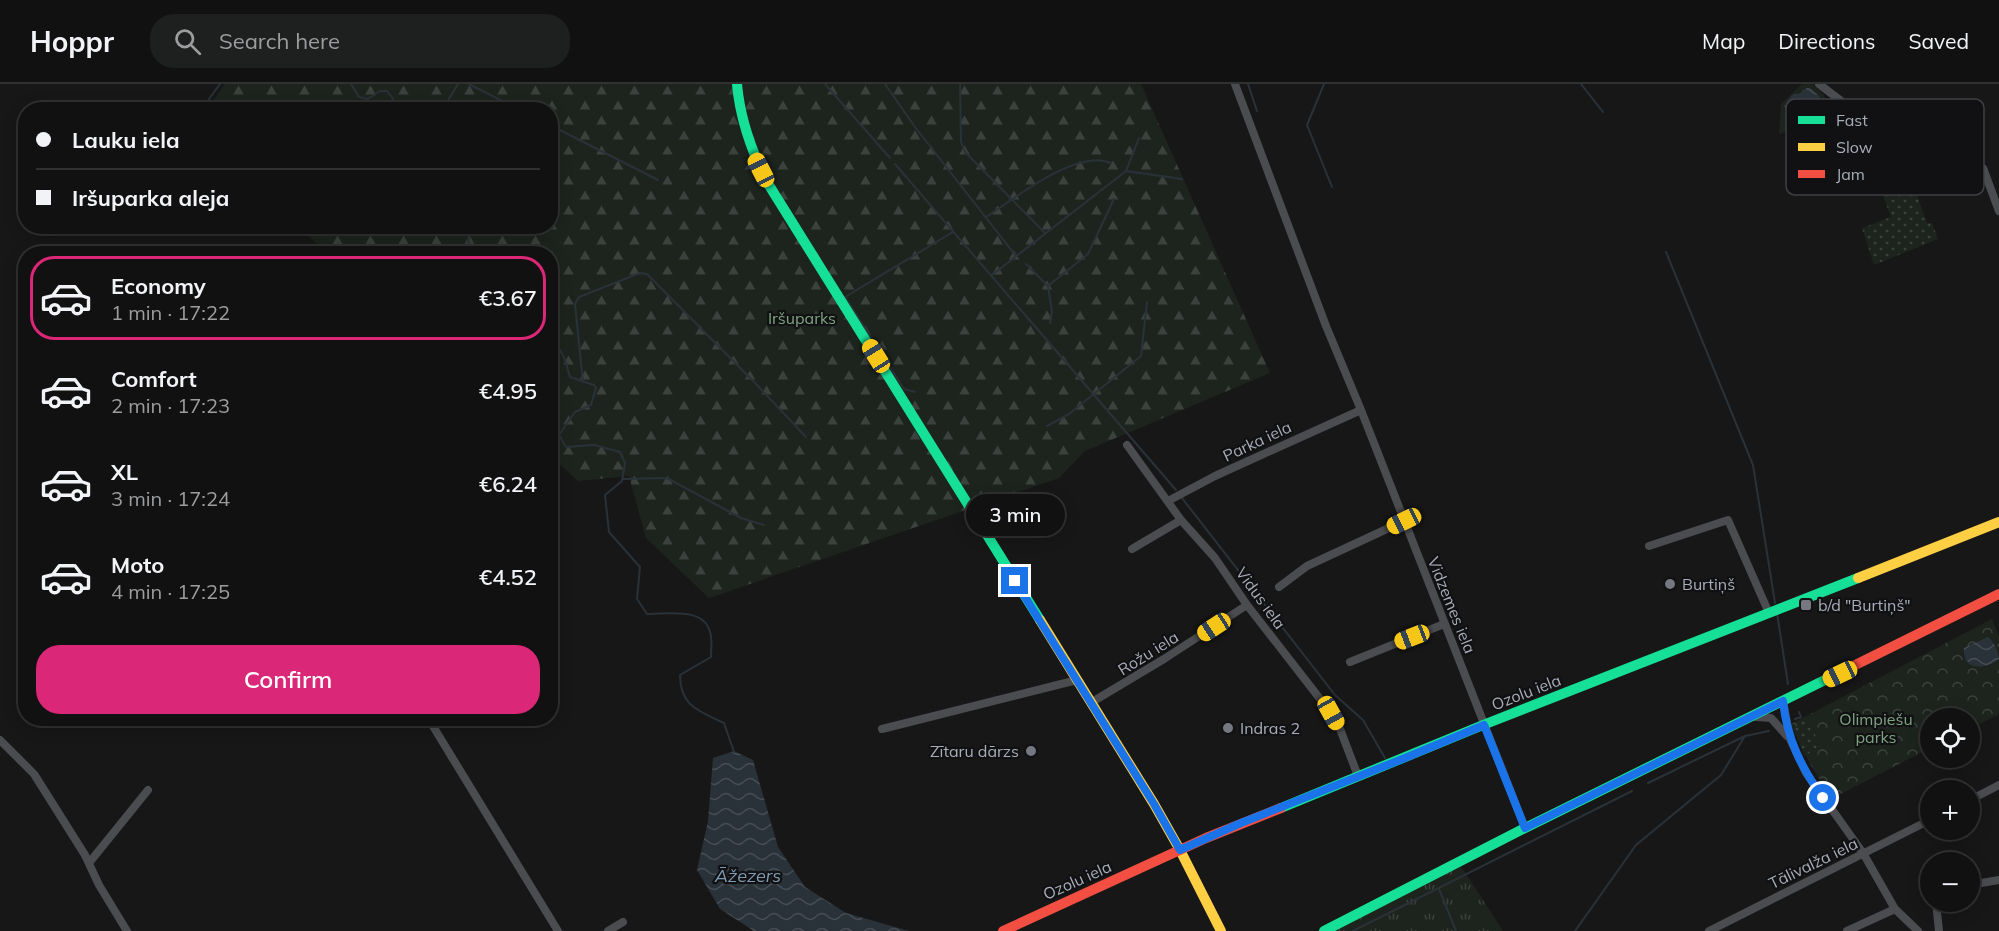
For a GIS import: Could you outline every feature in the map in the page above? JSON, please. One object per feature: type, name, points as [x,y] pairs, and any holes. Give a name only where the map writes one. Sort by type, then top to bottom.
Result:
[{"type":"main road","points":[[737,84],[743,127],[767,183],[1092,702],[1180,850],[1221,931]]},
{"type":"main road","name":"Ozolu iela","points":[[1003,931],[1232,827],[1999,522]]},
{"type":"main road","points":[[1324,931],[1525,828],[1999,594]]},
{"type":"street","name":"Vidzemes iela","points":[[1235,84],[1326,326],[1525,828]]},
{"type":"street","points":[[1820,84],[1840,99]]},
{"type":"street","points":[[1984,171],[1999,211]]},
{"type":"street","name":"Parka iela","points":[[1167,501],[1215,476],[1361,410]]},
{"type":"street","name":"Vidus iela","points":[[1127,445],[1181,520],[1215,558],[1247,605],[1331,713],[1340,729],[1358,776]]},
{"type":"street","points":[[1132,549],[1181,520]]},
{"type":"street","points":[[1648,546],[1728,520],[1769,613]]},
{"type":"street","points":[[1279,587],[1307,566],[1404,521]]},
{"type":"street","name":"Rožu iela","points":[[1092,702],[1247,605]]},
{"type":"street","points":[[1350,662],[1444,624]]},
{"type":"street","points":[[882,729],[1077,680]]},
{"type":"street","points":[[1783,701],[1790,739],[1806,773],[1863,853],[1895,909],[1917,931]]},
{"type":"street","points":[[1751,717],[1771,718],[1790,739]]},
{"type":"street","points":[[433,726],[558,931]]},
{"type":"street","points":[[0,740],[34,774],[89,863],[99,885],[127,931]]},
{"type":"street","points":[[1980,795],[1999,785]]},
{"type":"street","points":[[89,863],[148,790]]},
{"type":"street","name":"Tālivalža iela","points":[[1709,931],[1920,824]]},
{"type":"street","points":[[1980,883],[1999,880]]},
{"type":"street","points":[[1847,931],[1895,909]]},
{"type":"street","points":[[1937,912],[1939,931]]},
{"type":"street","points":[[608,931],[623,922]]},
{"type":"green space","name":"Iršuparks","points":[[225,84],[1141,84],[1270,373],[1085,451],[1059,478],[709,598],[646,538],[629,476],[578,481],[558,462],[558,246],[320,246],[306,234],[558,234],[558,102],[212,102]]},
{"type":"green space","points":[[1802,84],[1812,84],[1825,98],[1810,99],[1807,88],[1795,99],[1786,99]]},
{"type":"green space","points":[[1786,99],[1786,132],[1779,134],[1781,104]]},
{"type":"green space","points":[[1883,195],[1917,195],[1927,223],[1932,223],[1938,239],[1874,265],[1862,228],[1891,217]]},
{"type":"green space","name":"Olimpiešu parks","points":[[1992,619],[1999,637],[1999,714],[1980,724],[1980,708],[1920,708],[1920,753],[1833,798],[1809,762],[1791,724]]},
{"type":"green space","points":[[1804,719],[1811,728],[1810,733],[1814,733],[1818,740],[1816,749],[1804,756],[1795,729]]},
{"type":"green space","points":[[1459,863],[1503,931],[1324,931]]},
{"type":"water","points":[[1810,88],[1820,97],[1818,99],[1789,99],[1792,95]]},
{"type":"water","points":[[1988,637],[1996,647],[1999,659],[1987,665],[1971,664],[1964,656],[1964,648]]},
{"type":"water","name":"Āžezers","points":[[734,751],[753,760],[778,847],[805,887],[846,913],[909,931],[754,931],[720,909],[697,870],[708,821],[713,758]]},
{"type":"waterway","points":[[207,102],[220,84]]},
{"type":"waterway","points":[[351,84],[359,97],[368,99],[380,91],[387,91],[393,102]]},
{"type":"waterway","points":[[447,102],[458,84]]},
{"type":"waterway","points":[[469,84],[504,102]]},
{"type":"waterway","points":[[825,84],[890,158]]},
{"type":"waterway","points":[[885,84],[915,127],[1016,256]]},
{"type":"waterway","points":[[960,84],[961,142],[965,152],[1045,233]]},
{"type":"waterway","points":[[1248,84],[1257,111]]},
{"type":"waterway","points":[[1324,84],[1307,125],[1332,187]]},
{"type":"waterway","points":[[1581,84],[1603,112]]},
{"type":"waterway","points":[[558,129],[658,180]]},
{"type":"waterway","points":[[1126,171],[1139,138]]},
{"type":"waterway","points":[[986,217],[1029,188],[1064,169],[1097,160],[1111,163]]},
{"type":"waterway","points":[[895,164],[1176,490]]},
{"type":"waterway","points":[[992,275],[1126,171],[1182,179]]},
{"type":"waterway","points":[[1048,286],[1088,254],[1114,199]]},
{"type":"waterway","points":[[915,392],[904,389],[845,297],[953,232]]},
{"type":"waterway","points":[[468,246],[469,234]]},
{"type":"waterway","points":[[1666,252],[1753,465],[1775,603]]},
{"type":"waterway","points":[[1026,264],[1048,286],[1052,312],[1050,323]]},
{"type":"waterway","points":[[583,382],[575,304],[579,297],[640,273],[647,274],[806,437]]},
{"type":"waterway","points":[[1047,426],[1069,414],[1141,356],[1147,302]]},
{"type":"waterway","points":[[558,348],[566,362],[570,377],[594,385],[596,388],[591,405],[575,412],[559,435],[566,447],[594,445],[620,452],[625,463],[622,481],[605,495],[609,532],[640,567],[637,599],[647,614],[686,614],[703,620],[708,627],[711,657],[680,675],[681,686],[693,706],[724,723],[734,752]]},
{"type":"waterway","points":[[622,479],[667,478],[741,518],[764,525]]},
{"type":"waterway","points":[[1182,498],[1335,695],[1363,720],[1385,758]]},
{"type":"waterway","points":[[1777,613],[1788,684]]},
{"type":"waterway","points":[[1795,719],[1801,717],[1799,712]]},
{"type":"waterway","points":[[1648,783],[1745,736],[1769,731]]},
{"type":"waterway","points":[[1575,931],[1636,845],[1721,775],[1745,736]]},
{"type":"waterway","points":[[1353,931],[1632,791]]},
{"type":"waterway","points":[[1439,889],[1456,931]]},
{"type":"traffic: fast","points":[[737,84],[747,134],[767,182],[1040,620]]},
{"type":"traffic: fast","points":[[1281,808],[1483,725],[1858,578]]},
{"type":"traffic: fast","points":[[1324,931],[1525,828],[1833,676]]},
{"type":"traffic: slow","points":[[1858,578],[1999,522]]},
{"type":"traffic: slow","points":[[1040,620],[1154,804],[1221,931]]},
{"type":"traffic: jam","points":[[1833,676],[1999,594]]},
{"type":"traffic: jam","points":[[1003,931],[1206,838],[1281,808]]},
{"type":"place","name":"Burtiņš","points":[[1670,584]]},
{"type":"place","name":"b/d \"Burtiņš\"","points":[[1806,605]]},
{"type":"place","name":"Indras 2","points":[[1228,728]]},
{"type":"place","name":"Zītaru dārzs","points":[[1031,751]]},
{"type":"route","points":[[1015,581],[1092,702],[1180,850],[1484,725],[1525,828],[1783,701],[1790,739],[1806,773],[1823,798]]}]
